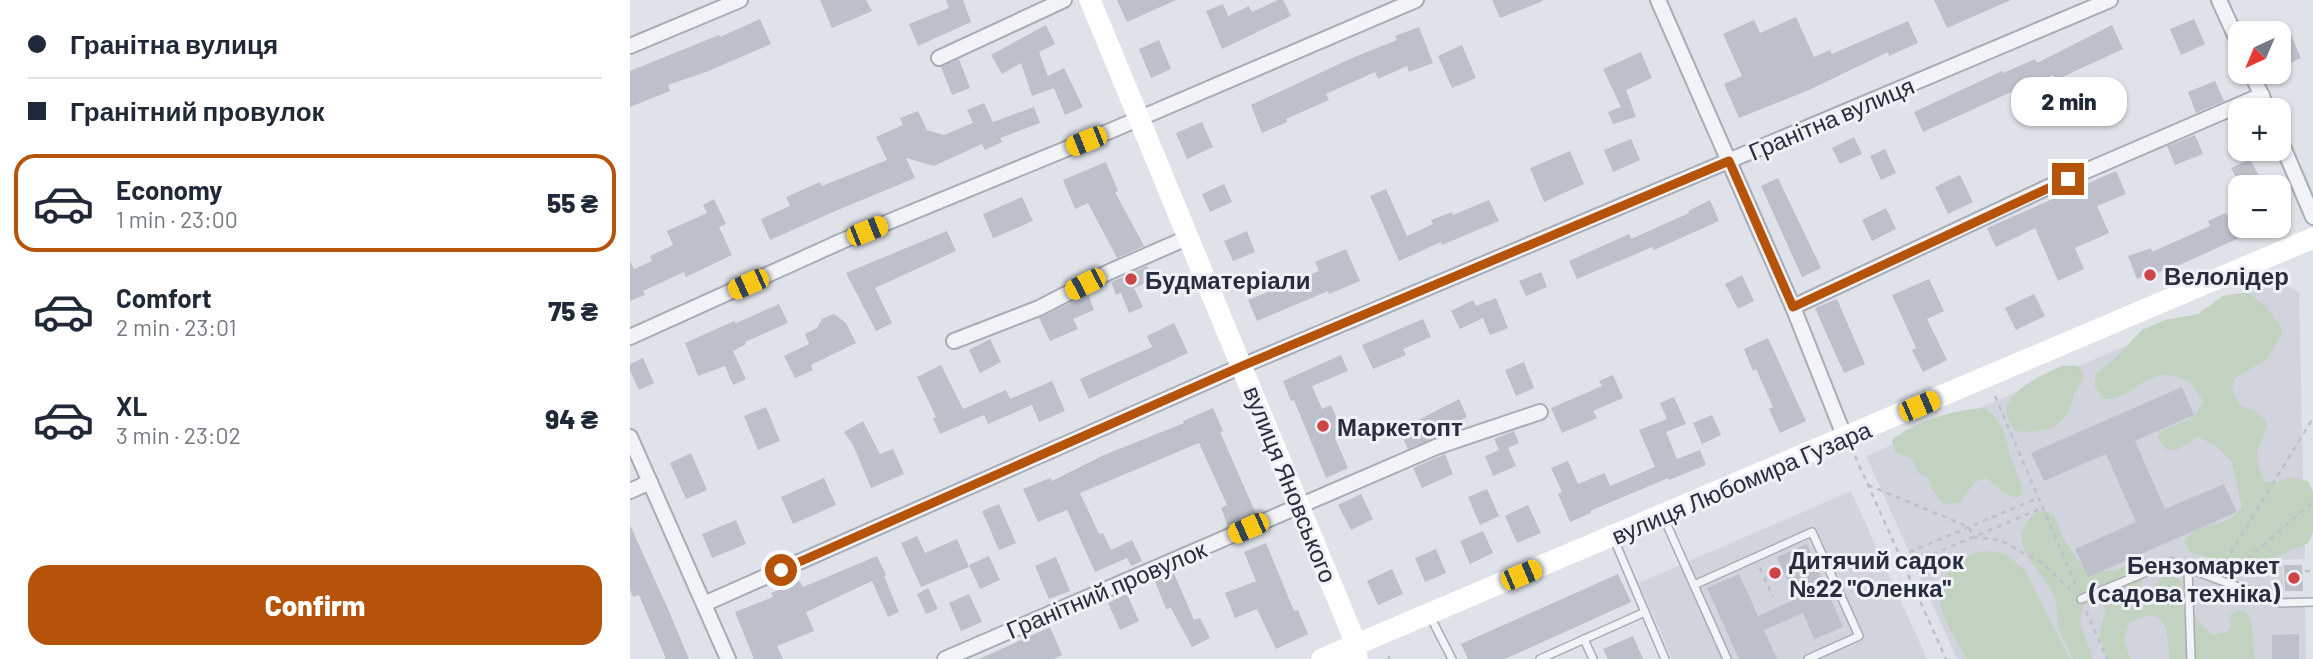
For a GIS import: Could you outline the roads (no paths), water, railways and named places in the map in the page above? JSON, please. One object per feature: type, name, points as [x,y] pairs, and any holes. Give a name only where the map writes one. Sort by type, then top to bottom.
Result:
[{"type":"street","points":[[630,46],[740,0]]},
{"type":"street","points":[[939,58],[1065,0]]},
{"type":"street","name":"вулиця Яновського","points":[[1090,0],[1300,505],[1357,652]]},
{"type":"street","points":[[630,337],[842,241],[1416,0]]},
{"type":"street","points":[[1658,0],[1793,307],[1850,447]]},
{"type":"street","name":"Гранітна вулиця","points":[[704,604],[1242,366],[2110,0]]},
{"type":"street","points":[[2219,0],[2229,21]]},
{"type":"street","points":[[2257,84],[2263,98]]},
{"type":"street","points":[[1793,307],[2044,189],[2262,95]]},
{"type":"street","points":[[2289,161],[2313,217]]},
{"type":"street","points":[[954,341],[1039,308],[1109,272],[1189,237]]},
{"type":"street","name":"вулиця Любомира Гузара","points":[[1322,659],[1357,652],[1429,613],[1662,514],[1850,447],[2313,238]]},
{"type":"street","name":"Гранітний провулок","points":[[945,659],[1436,447],[1540,412]]},
{"type":"street","points":[[630,436],[728,659]]},
{"type":"street","points":[[630,491],[650,482]]},
{"type":"lane","points":[[1662,514],[1727,659]]},
{"type":"lane","points":[[1694,585],[1812,532],[1859,636],[1808,659]]},
{"type":"lane","points":[[1612,536],[1665,659]]},
{"type":"lane","points":[[2081,599],[2171,562],[2281,603],[2313,602]]},
{"type":"lane","points":[[2188,569],[2190,659]]},
{"type":"lane","points":[[1540,659],[1645,612]]},
{"type":"lane","points":[[1429,613],[1452,659]]},
{"type":"lane","points":[[1584,639],[1593,659]]},
{"type":"place","name":"Велолідер","points":[[2150,275]]},
{"type":"place","name":"Будматеріали","points":[[1131,279]]},
{"type":"place","name":"Маркетопт","points":[[1323,426]]},
{"type":"place","name":"Дитячий садок №22 \"Оленка\"","points":[[1775,573]]},
{"type":"place","name":"Бензомаркет (садова техніка)","points":[[2294,578]]}]
